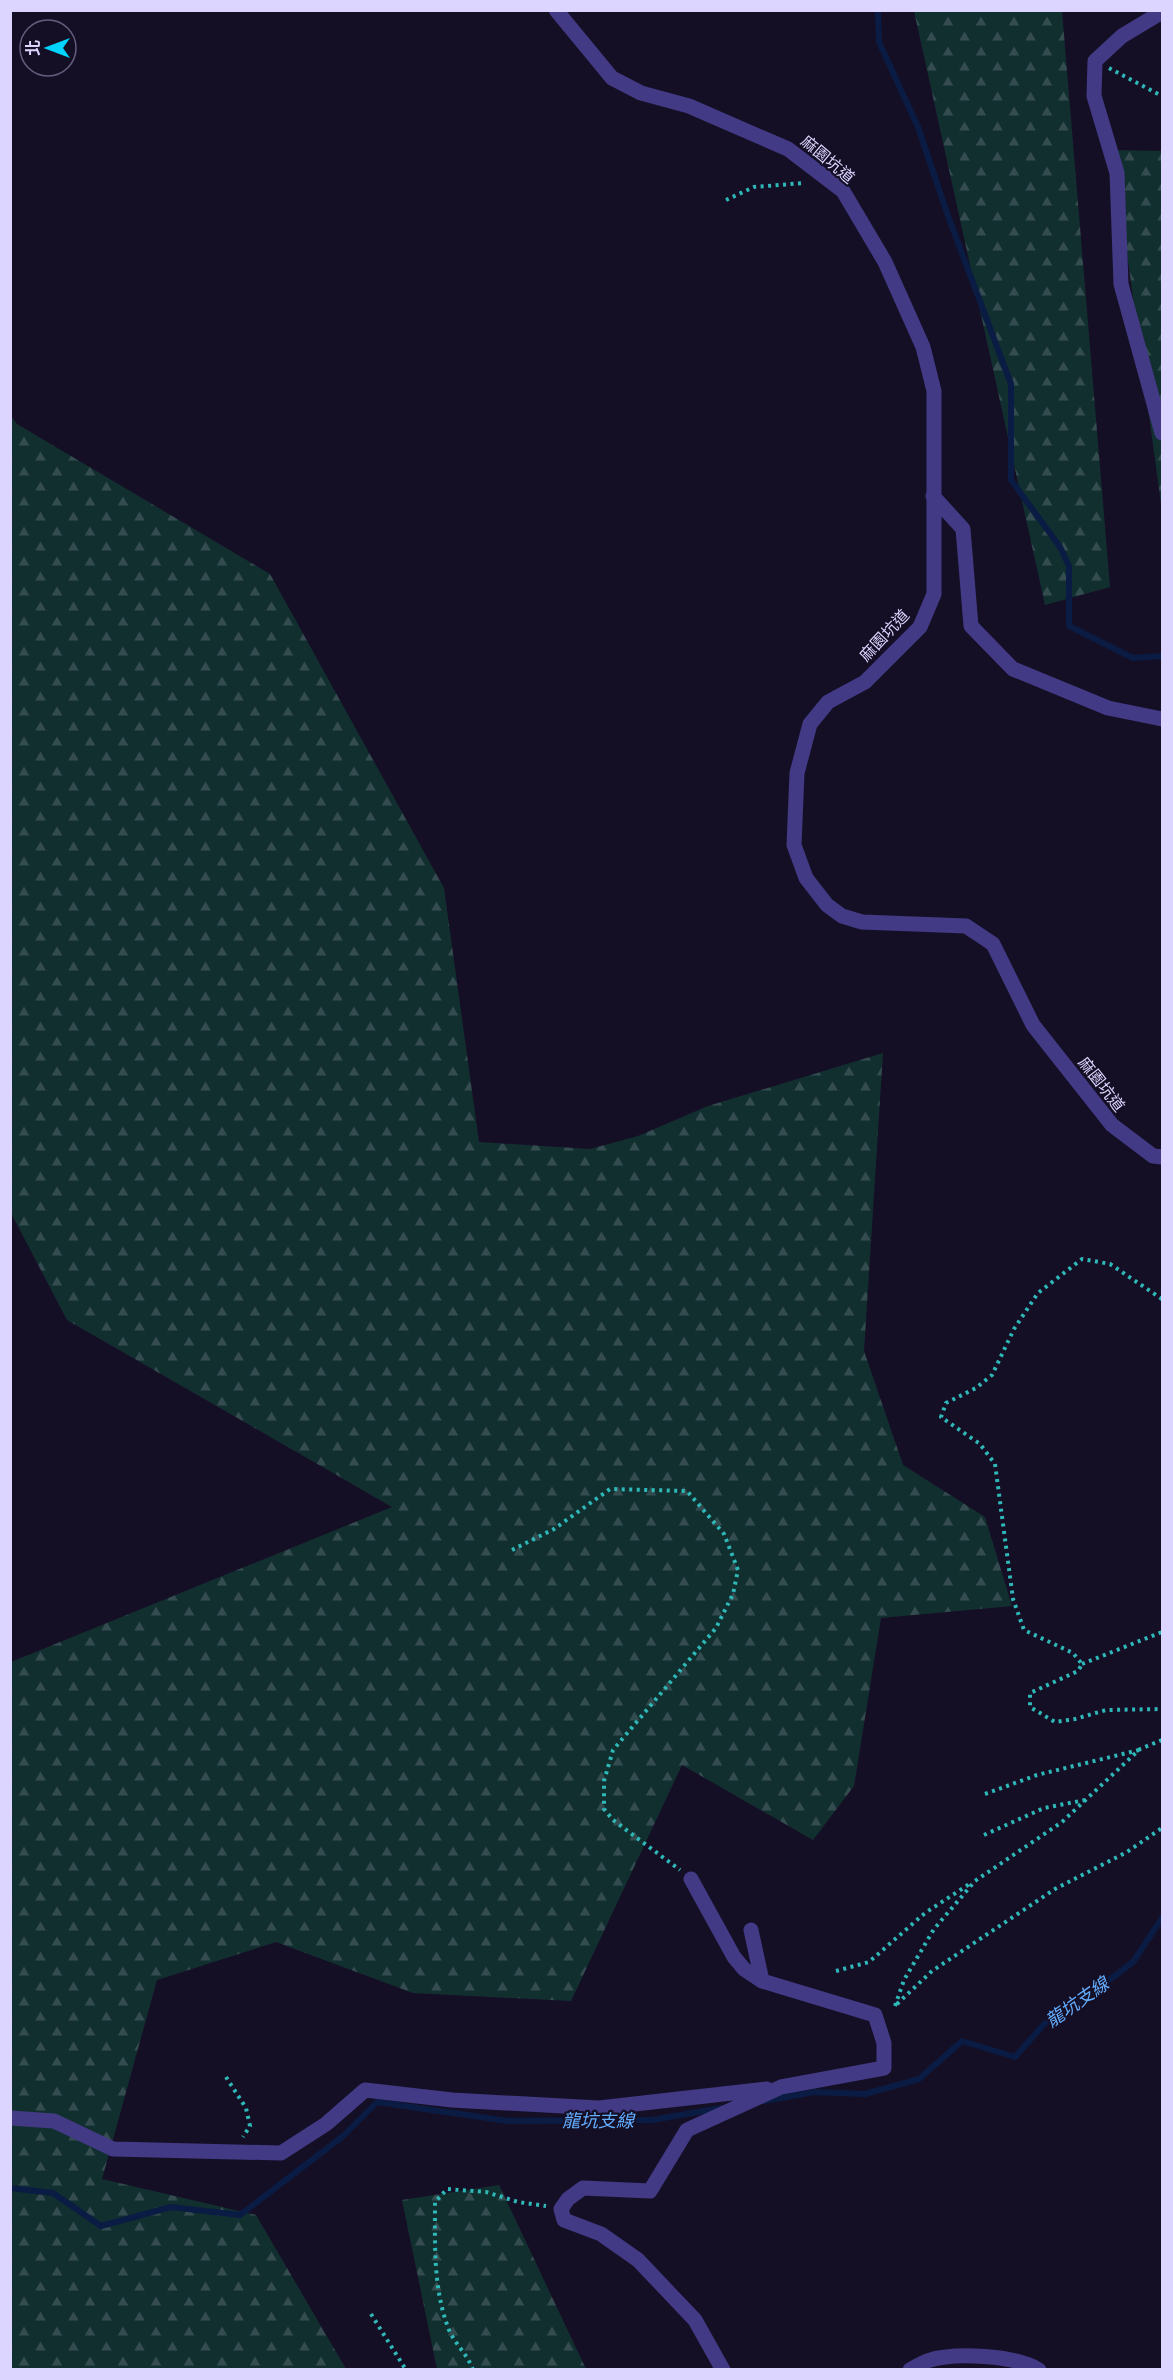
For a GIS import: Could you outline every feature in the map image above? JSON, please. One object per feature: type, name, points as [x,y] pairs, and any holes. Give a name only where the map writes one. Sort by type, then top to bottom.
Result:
[{"type":"street","name":"麻園坑道","points":[[556,10],[612,78],[641,93],[689,106],[788,149],[843,191],[885,262],[923,347],[934,391],[934,594],[920,627],[865,682],[828,702],[810,724],[796,773],[794,845],[806,878],[827,905],[842,916],[862,922],[966,926],[993,944],[1033,1025],[1112,1125],[1153,1156],[1162,1157]]},
{"type":"street","points":[[1162,12],[1122,36],[1095,61],[1094,96],[1117,173],[1120,284],[1162,433]]},
{"type":"street","points":[[933,496],[963,529],[971,626],[1013,669],[1108,708],[1162,719]]},
{"type":"street","points":[[10,2118],[54,2121],[113,2149],[234,2150],[281,2153],[326,2124],[365,2090],[453,2100],[599,2108],[782,2087],[884,2068],[884,2043],[875,2015],[762,1981],[744,1969],[734,1957],[691,1879]]},
{"type":"street","points":[[751,1929],[762,1981]]},
{"type":"street","points":[[723,2370],[695,2320],[638,2260],[602,2234],[564,2220],[561,2209],[568,2199],[583,2188],[650,2191],[687,2130],[782,2087]]},
{"type":"street","points":[[910,2370],[928,2360],[984,2355],[1029,2364],[1039,2370]]},
{"type":"path","points":[[1095,61],[1162,96]]},
{"type":"path","points":[[726,200],[754,187],[798,182],[809,184]]},
{"type":"path","points":[[1082,1664],[1073,1653],[1024,1630],[1013,1599],[995,1464],[980,1444],[941,1417],[946,1403],[976,1388],[992,1375],[1014,1329],[1038,1293],[1082,1259],[1110,1264],[1162,1299]]},
{"type":"path","points":[[512,1550],[554,1529],[610,1489],[687,1491],[724,1534],[738,1570],[733,1594],[716,1628],[613,1750],[604,1781],[604,1809],[613,1820],[691,1879]]},
{"type":"path","points":[[1162,1632],[1082,1664],[1078,1671],[1030,1693],[1030,1707],[1055,1722],[1106,1710],[1162,1709]]},
{"type":"path","points":[[985,1794],[1037,1775],[1140,1749],[1162,1740]]},
{"type":"path","points":[[836,1971],[868,1962],[925,1913],[1062,1822],[1140,1749]]},
{"type":"path","points":[[984,1835],[1044,1808],[1085,1800]]},
{"type":"path","points":[[875,2015],[895,2006],[932,1971],[1055,1889],[1127,1852],[1162,1828]]},
{"type":"path","points":[[895,2006],[904,1980],[934,1929],[975,1881]]},
{"type":"path","points":[[226,2077],[246,2108],[250,2126],[234,2150]]},
{"type":"path","points":[[473,2370],[451,2333],[440,2303],[435,2262],[435,2202],[447,2189],[486,2192],[518,2202],[561,2209]]},
{"type":"path","points":[[371,2314],[406,2370]]},
{"type":"green space","points":[[914,11],[1062,11],[1110,587],[1045,605]]},
{"type":"green space","points":[[1113,150],[1162,151],[1162,511]]},
{"type":"green space","points":[[10,415],[17,424],[270,574],[444,888],[479,1142],[590,1149],[638,1136],[708,1106],[883,1053],[864,1351],[903,1465],[985,1517],[1012,1606],[881,1618],[854,1786],[813,1840],[682,1765],[571,2001],[413,1993],[276,1942],[157,1980],[102,2179],[256,2215],[346,2369],[11,2369],[11,1662],[392,1507],[67,1320],[11,1213]]},
{"type":"green space","points":[[499,2185],[586,2369],[437,2369],[402,2200]]},
{"type":"waterway","points":[[878,10],[879,42],[918,127],[948,216],[1011,384],[1011,480],[1060,547],[1069,566],[1069,626],[1133,658],[1162,656]]},
{"type":"waterway","name":"龍坑支線","points":[[764,2101],[814,2092],[865,2094],[919,2079],[962,2041],[1015,2057],[1045,2023],[1072,2008],[1133,1962],[1162,1918]]},
{"type":"waterway","name":"龍坑支線","points":[[10,2188],[53,2193],[101,2226],[171,2207],[240,2215],[342,2137],[377,2102],[508,2121],[652,2120],[721,2108]]}]
